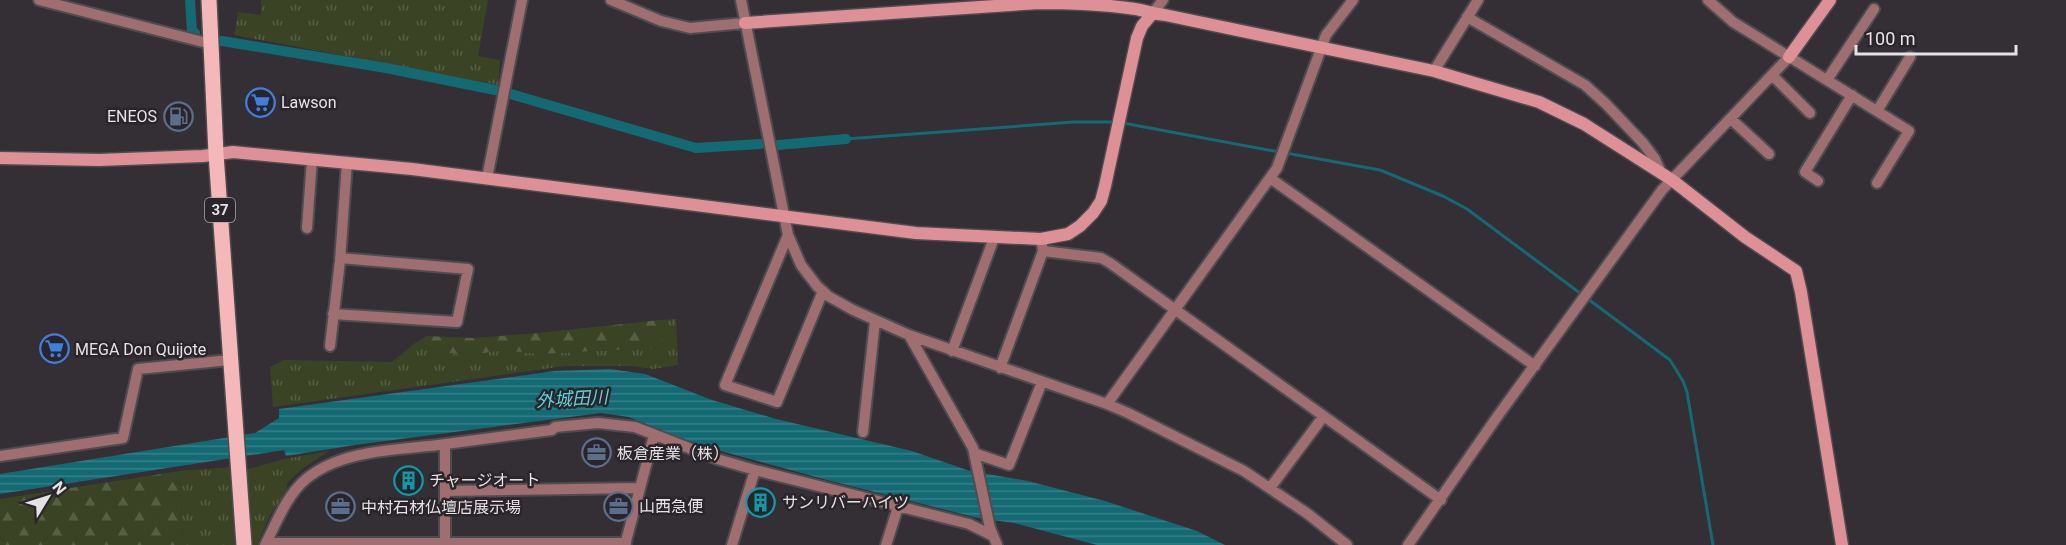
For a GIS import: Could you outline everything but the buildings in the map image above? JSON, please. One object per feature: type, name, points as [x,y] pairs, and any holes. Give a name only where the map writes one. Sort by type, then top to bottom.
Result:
[{"type":"main road","name":"37","points":[[209,0],[216,154],[244,545]]},
{"type":"street","points":[[39,0],[211,44]]},
{"type":"street","points":[[488,178],[522,0]]},
{"type":"street","points":[[611,0],[661,21],[699,28],[1039,3],[1132,4],[1152,14],[1434,71],[1487,85],[1550,107],[1584,124],[1666,176],[1745,237],[1796,271],[1842,545]]},
{"type":"street","points":[[741,0],[788,235],[801,265],[828,296],[875,321],[909,335],[1107,404],[1227,462],[1308,514],[1347,545]]},
{"type":"street","points":[[1000,368],[1042,245],[1080,226],[1101,201],[1137,38],[1142,26],[1163,0]]},
{"type":"street","points":[[1107,404],[1270,178],[1285,147],[1326,35],[1353,0]]},
{"type":"street","points":[[1434,71],[1478,0]]},
{"type":"street","points":[[1708,0],[1733,22],[1909,131],[1876,183]]},
{"type":"street","points":[[1408,545],[1662,190],[1666,176],[1731,119],[1789,57],[1830,0]]},
{"type":"street","points":[[1827,80],[1874,9]]},
{"type":"street","points":[[1467,17],[1585,85],[1643,143],[1666,176]]},
{"type":"street","points":[[1877,111],[1910,57]]},
{"type":"street","points":[[1772,75],[1810,113]]},
{"type":"street","points":[[1818,181],[1805,172],[1852,96]]},
{"type":"street","points":[[1731,119],[1769,154]]},
{"type":"street","points":[[0,158],[99,160],[202,156],[233,152],[347,162],[488,178],[784,218],[916,233],[994,238],[1042,245],[1101,258],[1441,500]]},
{"type":"street","points":[[307,228],[312,159]]},
{"type":"street","points":[[330,346],[340,258],[347,162]]},
{"type":"street","points":[[1270,178],[1535,366]]},
{"type":"street","points":[[788,235],[725,384],[777,402],[823,291]]},
{"type":"street","points":[[952,351],[994,238]]},
{"type":"street","points":[[333,314],[457,322],[468,269],[340,258]]},
{"type":"street","points":[[863,432],[875,321]]},
{"type":"street","points":[[909,335],[975,456],[993,536]]},
{"type":"street","points":[[0,456],[123,438],[138,369],[230,360]]},
{"type":"street","points":[[975,456],[1009,465],[1042,382]]},
{"type":"street","points":[[1270,488],[1323,417]]},
{"type":"street","points":[[654,435],[625,544],[266,544],[288,500],[304,480],[321,468],[339,461],[366,454],[598,423],[635,427],[717,459],[969,524],[993,536]]},
{"type":"street","points":[[445,444],[445,544]]},
{"type":"street","points":[[732,545],[755,470]]},
{"type":"street","points":[[445,491],[639,489]]},
{"type":"street","points":[[886,545],[898,507]]},
{"type":"green space","points":[[261,0],[488,0],[478,56],[500,60],[498,85],[234,35],[238,12],[261,15]]},
{"type":"green space","points":[[676,319],[678,365],[653,369],[632,366],[565,366],[273,407],[270,367],[284,360],[392,362],[415,343],[434,350],[467,356],[501,350],[541,354],[664,347],[660,320]]},
{"type":"green space","points":[[660,320],[664,347],[541,354],[501,350],[467,356],[434,350],[415,343],[427,336],[473,338]]},
{"type":"green space","points":[[329,451],[302,469],[287,483],[287,490],[270,515],[258,542],[262,545],[251,545],[245,470],[284,459]]},
{"type":"green space","points":[[232,467],[237,545],[183,545],[180,471]]},
{"type":"green space","points":[[180,471],[183,545],[0,545],[0,499]]},
{"type":"water","name":"外城田川","points":[[610,369],[645,374],[712,400],[776,419],[912,451],[970,471],[1028,481],[1105,501],[1197,531],[1225,545],[1097,545],[1014,523],[978,518],[827,480],[717,450],[629,417],[601,413],[286,456],[284,450],[0,494],[0,474],[255,433],[279,418],[279,409],[555,371]]},
{"type":"waterway","points":[[190,0],[192,32],[195,33]]},
{"type":"waterway","points":[[222,41],[386,68],[500,91],[696,148],[760,144]]},
{"type":"waterway","points":[[846,139],[1074,122],[1117,122]]},
{"type":"waterway","points":[[1123,123],[1279,152]]},
{"type":"waterway","points":[[778,145],[846,139]]},
{"type":"waterway","points":[[1286,153],[1380,170],[1443,196],[1467,209],[1670,360],[1687,392],[1713,545]]},
{"type":"place","name":"Lawson","points":[[260,102]]},
{"type":"place","name":"ENEOS","points":[[178,116]]},
{"type":"place","name":"MEGA Don Quijote","points":[[54,349]]},
{"type":"place","name":"板倉産業（株）","points":[[596,453]]},
{"type":"place","name":"チャージオート","points":[[408,480]]},
{"type":"place","name":"サンリバーハイツ","points":[[761,502]]},
{"type":"place","name":"山西急便","points":[[618,506]]},
{"type":"place","name":"中村石材仏壇店展示場","points":[[340,507]]}]
